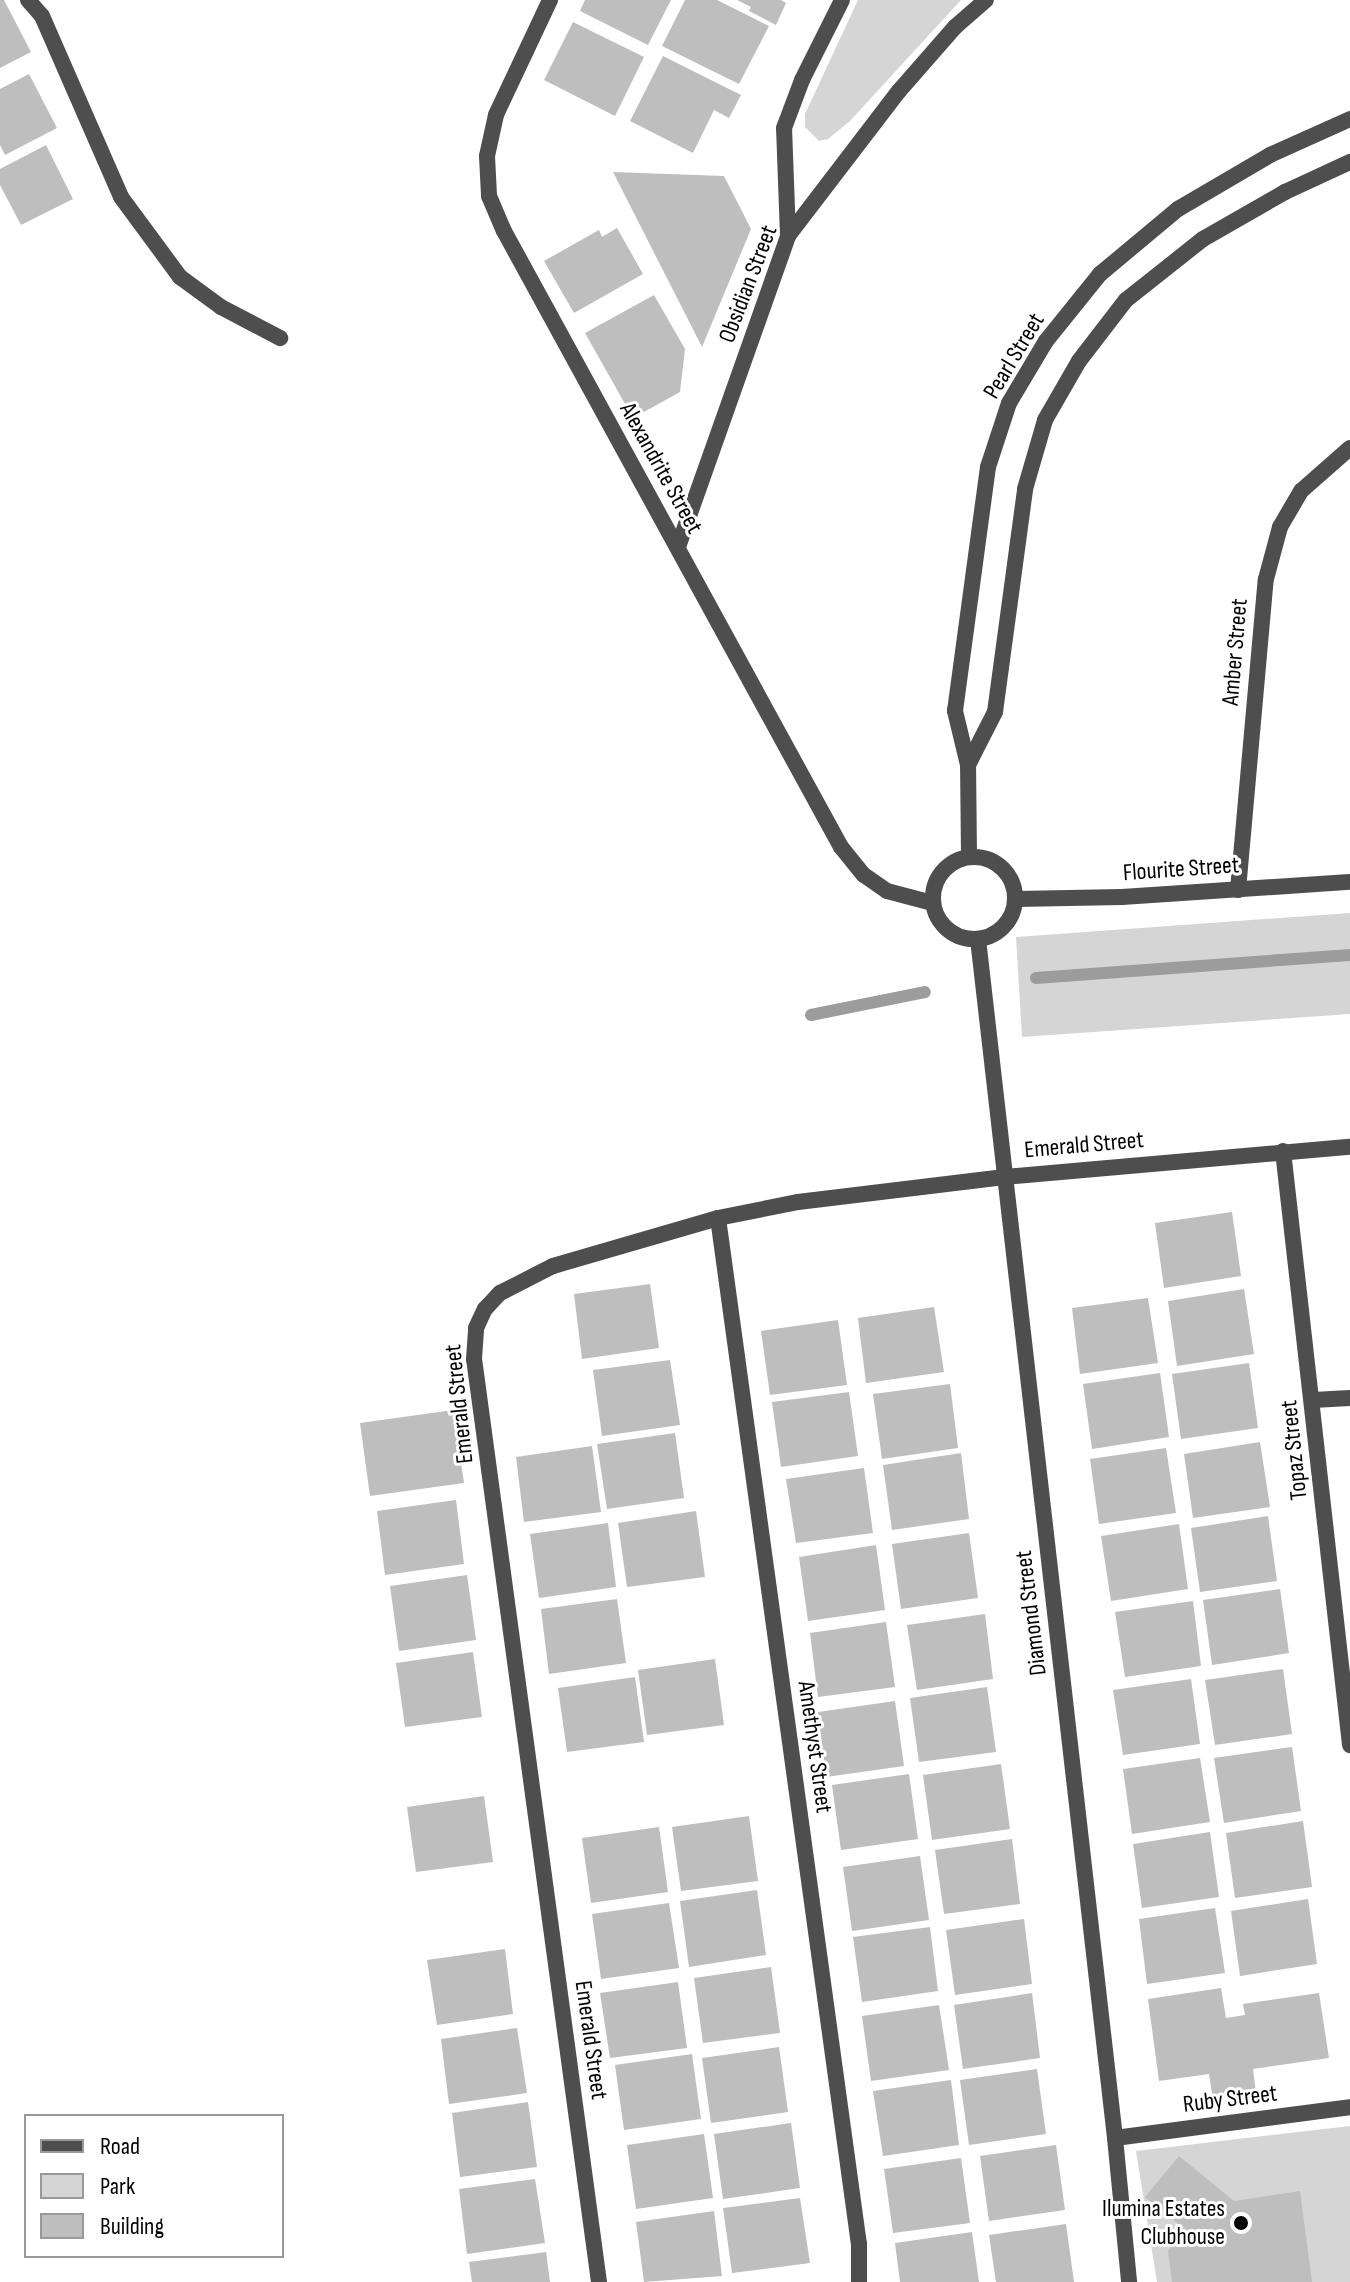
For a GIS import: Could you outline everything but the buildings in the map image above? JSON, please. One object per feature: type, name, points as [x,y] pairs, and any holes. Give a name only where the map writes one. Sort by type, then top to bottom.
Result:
[{"type":"street","points":[[28,0],[42,16],[121,197],[180,277],[221,307],[280,338]]},
{"type":"street","name":"Alexandrite Street","points":[[550,0],[496,115],[487,156],[489,196],[526,277],[678,547],[841,847],[864,875],[887,891],[932,903]]},
{"type":"street","points":[[788,236],[784,128],[802,80],[842,0]]},
{"type":"street","name":"Obsidian Street","points":[[678,547],[788,236],[899,91],[955,27],[986,0]]},
{"type":"street","name":"Pearl Street","points":[[969,856],[968,765],[955,711],[988,467],[1009,403],[1046,341],[1111,265],[1178,209],[1270,155],[1350,119]]},
{"type":"street","name":"Pearl Street","points":[[968,765],[995,712],[1025,489],[1045,420],[1079,361],[1126,300],[1203,239],[1285,192],[1350,162]]},
{"type":"street","name":"Amber Street","points":[[1238,890],[1266,579],[1280,527],[1301,491],[1350,448]]},
{"type":"street","points":[[969,856],[997,863],[1007,873],[1015,899],[1012,914],[1004,926],[992,935],[978,939],[953,934],[943,926],[932,903],[934,887],[941,873],[953,862],[969,856]]},
{"type":"street","name":"Flourite Street","points":[[1015,899],[1350,882]]},
{"type":"street","name":"Diamond Street","points":[[978,939],[1129,2282]]},
{"type":"street","name":"Emerald Street","points":[[599,2282],[476,1375],[476,1328],[485,1309],[500,1293],[542,1271],[718,1218],[798,1202],[1004,1177],[1350,1147]]},
{"type":"street","name":"Topaz Street","points":[[1283,1151],[1350,1745]]},
{"type":"street","name":"Amethyst Street","points":[[718,1218],[857,2228],[859,2282]]},
{"type":"street","points":[[1313,1400],[1350,1398]]},
{"type":"street","name":"Ruby Street","points":[[1115,2138],[1350,2107]]},
{"type":"green space","points":[[858,0],[961,0],[850,121],[828,139],[819,141],[805,127],[805,114]]},
{"type":"green space","points":[[1350,913],[1350,1014],[1022,1037],[1016,937]]},
{"type":"green space","points":[[1350,2126],[1350,2282],[1157,2282],[1136,2151]]},
{"type":"waterway","points":[[1036,978],[1350,955]]},
{"type":"waterway","points":[[811,1015],[925,992]]},
{"type":"place","name":"Ilumina Estates Clubhouse","points":[[1241,2223]]}]
